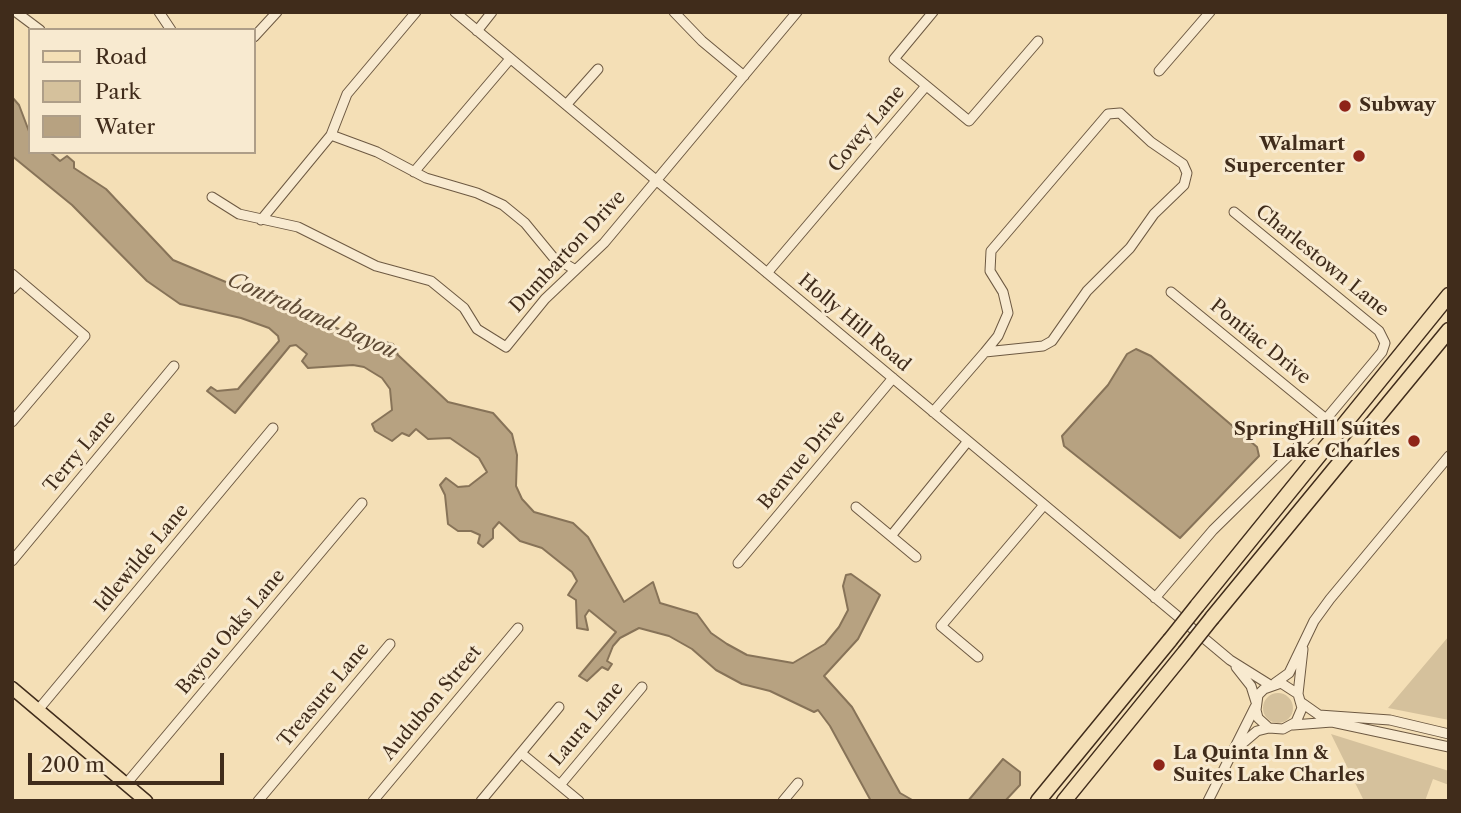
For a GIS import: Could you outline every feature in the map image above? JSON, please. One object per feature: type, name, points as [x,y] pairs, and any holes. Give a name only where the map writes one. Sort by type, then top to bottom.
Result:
[{"type":"highway","points":[[1038,801],[1449,295]]},
{"type":"highway","points":[[1064,801],[1449,330]]},
{"type":"main road","points":[[12,688],[146,801]]},
{"type":"street","points":[[16,12],[37,28]]},
{"type":"street","points":[[159,12],[170,28]]},
{"type":"street","points":[[256,35],[277,12]]},
{"type":"street","points":[[212,197],[239,214],[261,220],[331,135],[347,94],[416,12]]},
{"type":"street","name":"Holly Hill Road","points":[[455,12],[1230,660],[1272,684]]},
{"type":"street","points":[[477,30],[492,12]]},
{"type":"street","points":[[674,12],[702,41],[744,76]]},
{"type":"street","name":"Dumbarton Drive","points":[[261,220],[298,227],[376,266],[431,281],[464,308],[477,329],[506,347],[574,269],[604,243],[797,12]]},
{"type":"street","name":"Covey Lane","points":[[767,273],[926,86],[894,59],[933,12]]},
{"type":"street","points":[[1159,71],[1210,12]]},
{"type":"street","points":[[926,86],[969,121],[1038,41]]},
{"type":"street","points":[[414,172],[510,59]]},
{"type":"street","points":[[566,105],[598,69]]},
{"type":"street","points":[[933,412],[1003,328],[1008,313],[1006,299],[989,265],[997,243],[1108,114],[1120,113],[1152,142],[1183,164],[1187,173],[1184,186],[1154,214],[1130,248],[1087,292],[1052,341],[1043,346],[985,352]]},
{"type":"street","points":[[331,135],[377,152],[414,172],[503,205],[526,223],[553,257],[574,269]]},
{"type":"street","name":"Charlestown Lane","points":[[1234,212],[1379,331],[1385,340],[1382,352],[1326,419]]},
{"type":"street","points":[[12,289],[16,277],[85,336],[12,422]]},
{"type":"street","name":"Pontiac Drive","points":[[1171,292],[1326,419]]},
{"type":"street","name":"Terry Lane","points":[[12,561],[174,366]]},
{"type":"street","name":"Benvue Drive","points":[[738,563],[892,378]]},
{"type":"street","points":[[1155,598],[1213,530],[1326,419]]},
{"type":"street","name":"Idlewilde Lane","points":[[38,710],[272,428]]},
{"type":"street","points":[[891,536],[968,442]]},
{"type":"street","points":[[1208,801],[1264,689],[1289,673],[1325,604],[1449,456]]},
{"type":"street","name":"Bayou Oaks Lane","points":[[126,784],[362,503]]},
{"type":"street","points":[[978,657],[942,626],[1044,505]]},
{"type":"street","points":[[856,507],[916,557]]},
{"type":"street","name":"Audubon Street","points":[[373,801],[518,628]]},
{"type":"street","points":[[1293,725],[1300,715],[1303,642]]},
{"type":"street","name":"Treasure Lane","points":[[258,801],[390,643]]},
{"type":"street","name":"Holly Hill Road","points":[[1230,660],[1251,686],[1255,705]]},
{"type":"street","points":[[1272,684],[1288,685],[1319,715],[1379,719],[1449,734]]},
{"type":"street","name":"Laura Lane","points":[[560,785],[642,687]]},
{"type":"street","points":[[1255,705],[1258,718],[1269,728]]},
{"type":"street","points":[[481,801],[559,707]]},
{"type":"street","points":[[1377,730],[1379,719]]},
{"type":"street","points":[[1230,754],[1253,733],[1269,728],[1283,729],[1293,725],[1332,722],[1449,747]]},
{"type":"street","points":[[521,753],[579,801]]},
{"type":"street","points":[[783,801],[798,783]]},
{"type":"green space","points":[[1449,636],[1449,720],[1388,708]]},
{"type":"green space","points":[[1278,693],[1289,697],[1293,708],[1289,719],[1278,723],[1267,719],[1263,708],[1267,697]]},
{"type":"green space","points":[[1331,734],[1449,771],[1449,785],[1433,779],[1425,801],[1364,801]]},
{"type":"water","points":[[12,97],[19,105],[28,129],[28,154],[52,154],[60,161],[67,156],[74,162],[74,168],[106,189],[173,260],[346,332],[393,344],[398,355],[448,402],[493,413],[512,434],[517,455],[516,486],[522,499],[534,512],[573,523],[588,537],[624,602],[653,582],[660,603],[697,614],[711,633],[727,644],[747,655],[793,663],[825,644],[839,627],[848,610],[843,586],[846,575],[851,574],[875,591],[880,595],[858,639],[824,676],[852,707],[900,793],[914,801],[871,801],[830,726],[818,710],[814,712],[770,691],[742,684],[716,670],[692,649],[669,636],[639,628],[620,638],[613,646],[607,661],[612,664],[608,670],[602,667],[587,681],[579,676],[616,632],[589,610],[585,616],[588,630],[577,628],[576,600],[568,595],[577,581],[572,572],[542,548],[520,541],[499,522],[493,529],[493,538],[483,547],[478,543],[480,535],[471,531],[458,531],[448,524],[445,495],[440,485],[446,478],[458,487],[469,486],[487,472],[479,458],[450,438],[428,439],[416,429],[409,436],[402,433],[392,441],[375,431],[372,424],[392,410],[390,389],[382,378],[364,367],[353,365],[308,368],[302,361],[307,354],[296,345],[290,346],[235,413],[207,391],[211,387],[217,391],[238,389],[279,341],[278,336],[269,328],[241,318],[180,304],[147,281],[72,205],[12,156]]},
{"type":"water","points":[[1136,349],[1151,356],[1257,447],[1259,456],[1180,538],[1064,446],[1062,436],[1108,385],[1127,354]]},
{"type":"water","points":[[1003,759],[1020,772],[1020,785],[1005,801],[968,801]]},
{"type":"place","name":"Subway","points":[[1345,106]]},
{"type":"place","name":"Walmart Supercenter","points":[[1359,156]]},
{"type":"place","name":"SpringHill Suites Lake Charles","points":[[1414,441]]},
{"type":"place","name":"La Quinta Inn & Suites Lake Charles","points":[[1159,765]]},
{"type":"water label","name":"Contraband Bayou","points":[[312,316]]}]
